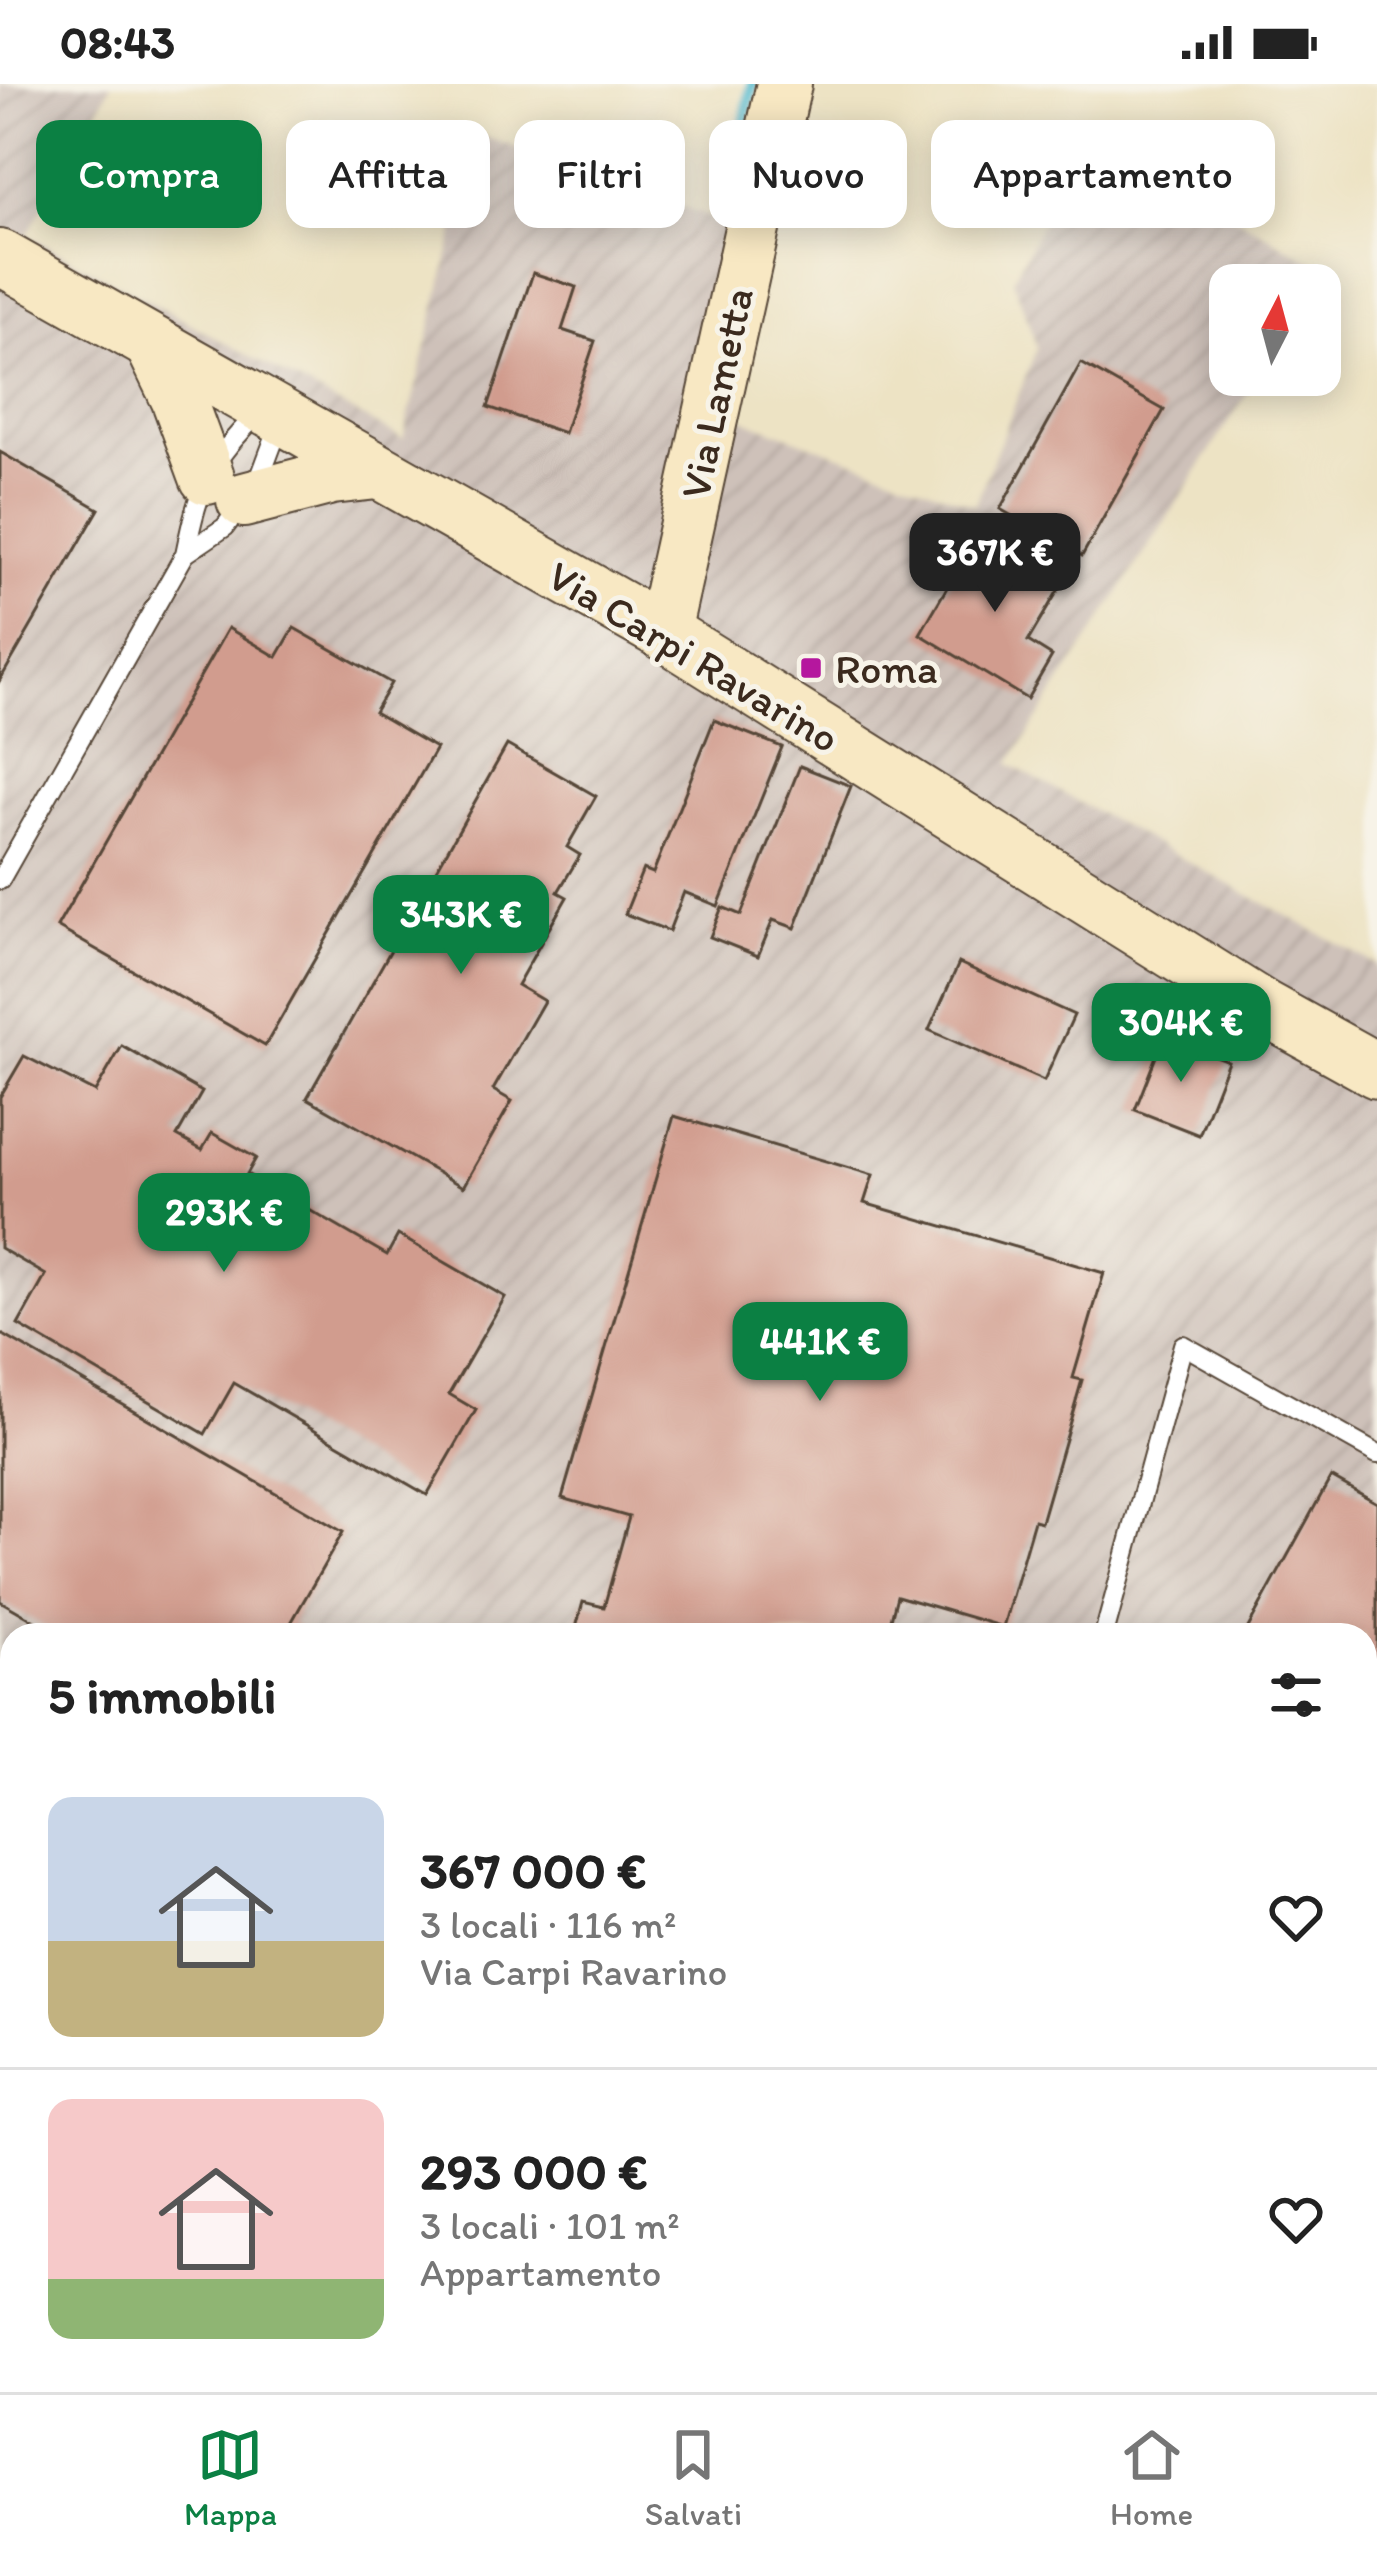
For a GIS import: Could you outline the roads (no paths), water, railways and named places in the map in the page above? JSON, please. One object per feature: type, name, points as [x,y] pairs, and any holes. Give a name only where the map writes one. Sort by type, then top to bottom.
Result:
[{"type":"main road","name":"Via Lametta","points":[[663,632],[784,84]]},
{"type":"main road","name":"Via Carpi Ravarino","points":[[0,257],[663,632],[1262,1007],[1377,1071]]},
{"type":"main road","points":[[152,344],[225,489],[377,472]]},
{"type":"lane","points":[[184,554],[225,527],[225,489],[216,457],[273,413]]},
{"type":"lane","points":[[0,880],[184,554],[195,502],[259,480],[273,413]]},
{"type":"lane","points":[[1107,1623],[1183,1345],[1377,1454]]},
{"type":"waterway","points":[[745,120],[753,84]]},
{"type":"place","name":"Roma","points":[[811,668]]}]
